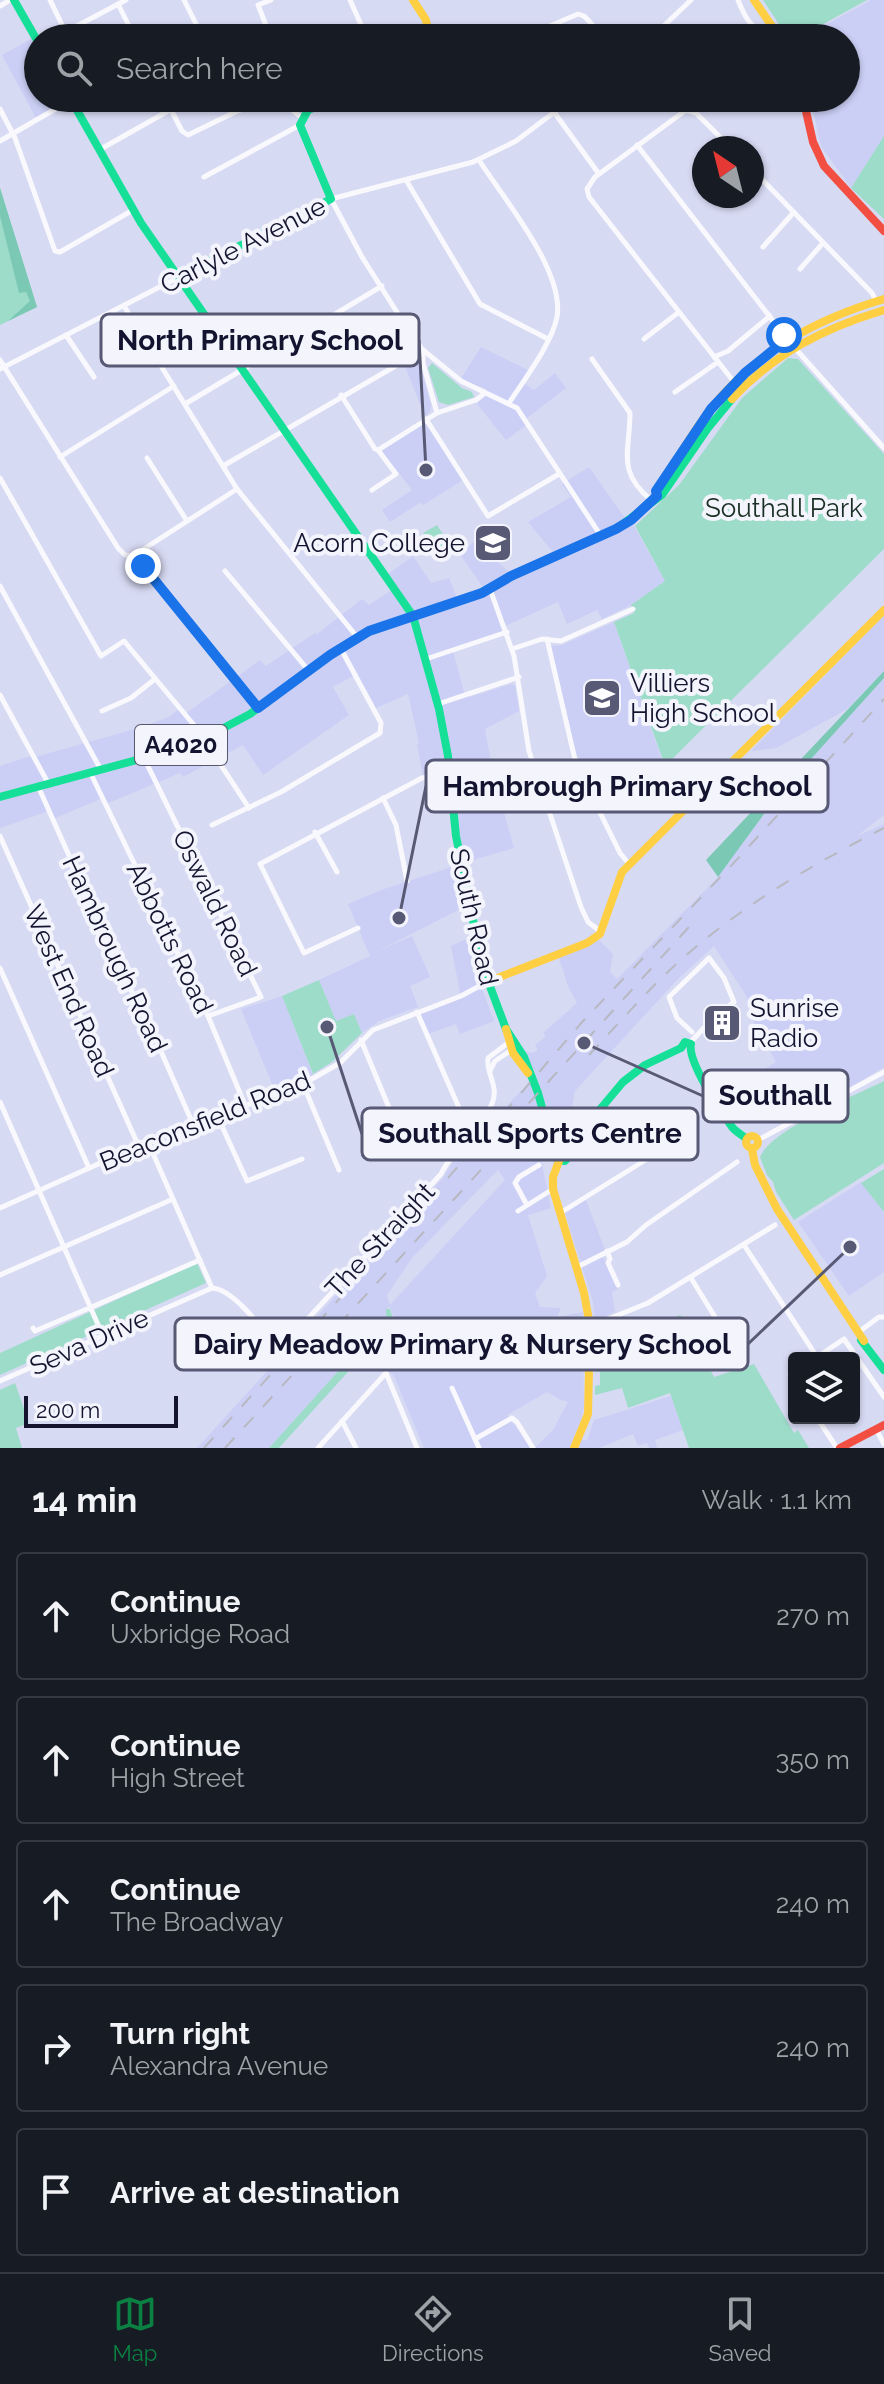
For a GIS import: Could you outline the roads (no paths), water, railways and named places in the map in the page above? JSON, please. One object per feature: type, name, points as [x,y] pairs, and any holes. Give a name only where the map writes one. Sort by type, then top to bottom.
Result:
[{"type":"main road","points":[[12,0],[27,24]]},
{"type":"main road","points":[[413,0],[427,24]]},
{"type":"main road","points":[[754,0],[771,24]]},
{"type":"main road","name":"South Road","points":[[77,112],[133,210],[413,616],[438,704],[450,774],[456,836],[487,982],[509,1040],[530,1076]]},
{"type":"main road","points":[[309,112],[301,121],[331,199]]},
{"type":"main road","points":[[806,112],[813,142],[824,166],[884,231]]},
{"type":"main road","name":"Carlyle Avenue","points":[[179,277],[331,199]]},
{"type":"main road","name":"A4020","points":[[0,797],[144,758],[202,738],[258,708],[341,648],[355,634],[490,589],[511,576],[601,537],[631,520],[654,498],[662,495],[735,383],[825,318],[880,300]]},
{"type":"main road","name":"A4020","points":[[715,412],[789,342],[884,310]]},
{"type":"main road","points":[[825,318],[829,328]]},
{"type":"main road","points":[[487,982],[587,943],[601,932],[618,879],[629,864],[884,610]]},
{"type":"main road","name":"South Road","points":[[509,1040],[524,1057],[547,1125],[564,1152],[556,1156],[559,1161],[553,1177],[553,1189]]},
{"type":"main road","points":[[564,1152],[587,1130],[608,1098],[624,1082],[659,1056],[687,1048],[734,1130],[747,1139]]},
{"type":"main road","points":[[747,1139],[754,1137],[758,1140],[752,1149]]},
{"type":"main road","points":[[747,1139],[755,1169],[849,1319],[861,1328],[864,1341]]},
{"type":"main road","points":[[553,1189],[577,1267],[590,1326],[588,1414],[574,1448]]},
{"type":"main road","points":[[849,1319],[849,1324],[884,1370]]},
{"type":"main road","points":[[838,1448],[880,1427]]},
{"type":"street","points":[[0,6],[12,0]]},
{"type":"street","points":[[50,0],[62,24]]},
{"type":"street","points":[[81,24],[126,0]]},
{"type":"street","points":[[184,0],[196,24]]},
{"type":"street","points":[[265,24],[258,5],[271,0]]},
{"type":"street","points":[[350,0],[361,24]]},
{"type":"street","points":[[666,24],[691,0]]},
{"type":"street","points":[[738,0],[744,16],[751,24]]},
{"type":"street","points":[[118,4],[128,24]]},
{"type":"street","points":[[555,24],[578,14],[592,24]]},
{"type":"street","points":[[0,109],[13,133],[55,251],[60,252],[133,210]]},
{"type":"street","points":[[0,141],[48,112]]},
{"type":"street","points":[[99,150],[166,112]]},
{"type":"street","points":[[171,112],[187,135],[236,112]]},
{"type":"street","points":[[204,177],[301,121],[292,112]]},
{"type":"street","points":[[554,112],[599,174]]},
{"type":"street","name":"Carlyle Avenue","points":[[331,199],[479,160],[511,144],[554,112]]},
{"type":"street","points":[[681,112],[587,184],[589,197],[735,383]]},
{"type":"street","points":[[694,112],[719,136]]},
{"type":"street","points":[[637,145],[789,342],[884,448]]},
{"type":"street","points":[[479,160],[548,265],[557,291],[557,318],[548,339],[509,403]]},
{"type":"street","points":[[406,180],[480,304],[548,339]]},
{"type":"street","points":[[764,181],[880,300]]},
{"type":"street","points":[[331,199],[362,257],[423,350],[461,381],[509,403],[524,416],[601,537]]},
{"type":"street","points":[[763,247],[794,212]]},
{"type":"street","points":[[800,269],[823,243]]},
{"type":"street","name":"Carlyle Avenue","points":[[2,368],[179,277]]},
{"type":"street","points":[[185,404],[382,286]]},
{"type":"street","points":[[124,306],[237,489],[355,634]]},
{"type":"street","points":[[644,339],[679,312]]},
{"type":"street","points":[[675,392],[770,316]]},
{"type":"street","points":[[66,335],[94,377]]},
{"type":"street","points":[[223,466],[423,350]]},
{"type":"street","points":[[423,350],[423,363],[437,413]]},
{"type":"street","points":[[592,359],[630,413],[626,463],[641,490],[654,498]]},
{"type":"street","points":[[0,360],[2,368],[120,552],[133,556],[258,708]]},
{"type":"street","points":[[60,457],[174,386]]},
{"type":"street","points":[[378,450],[437,413],[476,400],[485,393]]},
{"type":"street","points":[[341,395],[375,449],[396,474],[372,490]]},
{"type":"street","points":[[426,419],[488,516],[559,474]]},
{"type":"street","points":[[147,458],[187,521]]},
{"type":"street","points":[[0,478],[101,656],[124,641],[202,738],[249,808]]},
{"type":"street","points":[[133,556],[237,489]]},
{"type":"street","points":[[225,571],[309,671]]},
{"type":"street","points":[[0,586],[101,770]]},
{"type":"street","points":[[490,589],[507,632],[519,677],[531,757],[584,914],[590,924],[601,932]]},
{"type":"street","points":[[512,649],[547,639],[561,641],[633,609]]},
{"type":"street","points":[[426,659],[507,632]]},
{"type":"street","points":[[547,639],[576,764],[620,853],[629,864]]},
{"type":"street","points":[[212,825],[287,789],[377,736],[382,730],[341,648]]},
{"type":"street","points":[[438,704],[519,677]]},
{"type":"street","points":[[102,711],[131,698],[155,679]]},
{"type":"street","points":[[0,695],[48,783]]},
{"type":"street","name":"Oswald Road","points":[[144,758],[261,997],[208,1016]]},
{"type":"street","name":"Abbotts Road","points":[[90,772],[208,1016],[245,1105]]},
{"type":"street","points":[[358,928],[304,953],[260,864],[315,832],[422,778],[450,774]]},
{"type":"street","name":"Hambrough Road","points":[[37,785],[192,1122]]},
{"type":"street","points":[[383,798],[396,825],[407,881]]},
{"type":"street","points":[[315,832],[337,872]]},
{"type":"street","name":"West End Road","points":[[0,836],[139,1147]]},
{"type":"street","points":[[687,1048],[705,1025],[734,1002],[724,978],[709,958],[669,997],[677,1018],[692,1032]]},
{"type":"street","points":[[0,968],[89,1168]]},
{"type":"street","name":"Beaconsfield Road","points":[[0,1208],[192,1122],[276,1096],[303,1084],[340,1063],[361,1040],[383,1025],[461,996],[487,982]]},
{"type":"street","points":[[417,1012],[467,1126],[472,1130]]},
{"type":"street","points":[[361,1040],[404,1144]]},
{"type":"street","name":"The Straight","points":[[288,1338],[439,1177],[493,1101],[495,1089],[490,1073],[509,1040]]},
{"type":"street","points":[[758,1140],[884,1072]]},
{"type":"street","points":[[739,1077],[745,1085],[762,1075],[792,1122]]},
{"type":"street","points":[[303,1084],[339,1170]]},
{"type":"street","points":[[0,1102],[103,1336]]},
{"type":"street","points":[[216,1113],[247,1181],[302,1159]]},
{"type":"street","points":[[560,1213],[689,1133]]},
{"type":"street","points":[[148,1142],[212,1288],[224,1291],[257,1322],[270,1343],[278,1347],[284,1345],[288,1338],[284,1330],[257,1322]]},
{"type":"street","points":[[577,1267],[627,1242],[646,1225],[737,1162]]},
{"type":"street","points":[[527,1205],[515,1183],[539,1165]]},
{"type":"street","points":[[518,1211],[553,1189]]},
{"type":"street","points":[[0,1275],[173,1199]]},
{"type":"street","points":[[590,1326],[648,1303],[775,1225]]},
{"type":"street","points":[[744,1245],[812,1352]]},
{"type":"street","points":[[607,1251],[608,1263],[618,1285]]},
{"type":"street","points":[[33,1328],[35,1331],[200,1260]]},
{"type":"street","points":[[691,1278],[744,1364]]},
{"type":"street","name":"Seva Drive","points":[[0,1381],[212,1288]]},
{"type":"street","points":[[861,1328],[884,1316]]},
{"type":"street","name":"The Straight","points":[[284,1330],[303,1324]]},
{"type":"street","points":[[268,1337],[273,1328]]},
{"type":"street","points":[[825,1352],[844,1339],[853,1352]]},
{"type":"street","points":[[860,1362],[884,1397]]},
{"type":"street","points":[[318,1448],[386,1373],[417,1448]]},
{"type":"street","points":[[452,1388],[479,1448]]},
{"type":"street","points":[[475,1439],[512,1418],[533,1448]]},
{"type":"street","points":[[342,1421],[356,1448]]},
{"type":"street","points":[[821,1424],[838,1448]]},
{"type":"street","points":[[880,1427],[884,1444]]},
{"type":"railway","points":[[204,1448],[430,1199],[583,1021],[884,699]]},
{"type":"railway","points":[[589,1055],[658,981],[730,920],[779,887],[884,828]]},
{"type":"railway","points":[[510,1124],[698,917]]},
{"type":"railway","points":[[225,1448],[526,1121]]},
{"type":"place","name":"North Primary School","points":[[426,470]]},
{"type":"place","name":"Acorn College","points":[[493,543]]},
{"type":"place","name":"Villiers High School","points":[[602,698]]},
{"type":"place","name":"Hambrough Primary School","points":[[399,918]]},
{"type":"place","name":"Sunrise Radio","points":[[722,1023]]},
{"type":"place","name":"Southall Sports Centre","points":[[327,1027]]},
{"type":"place","name":"Southall","points":[[584,1043]]},
{"type":"place","name":"Dairy Meadow Primary & Nursery School","points":[[850,1247]]},
{"type":"park label","name":"Southall Park","points":[[784,508]]}]
